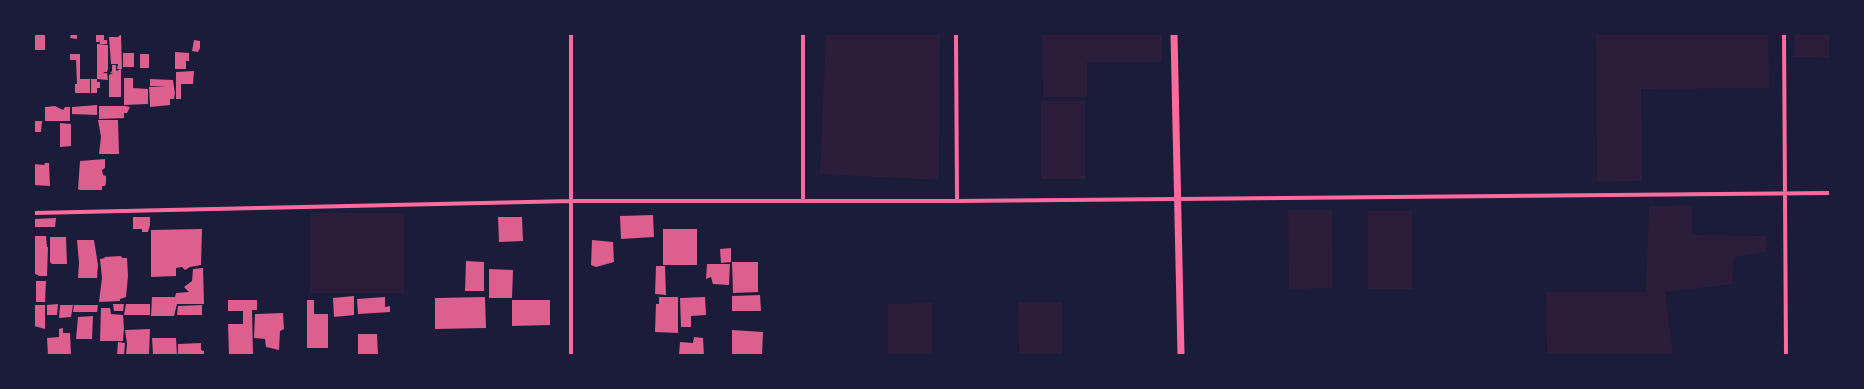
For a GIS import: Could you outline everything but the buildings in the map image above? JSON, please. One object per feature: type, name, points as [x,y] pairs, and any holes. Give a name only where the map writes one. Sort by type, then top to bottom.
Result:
[{"type":"street","points":[[571,34],[571,355]]},
{"type":"street","points":[[803,34],[803,201]]},
{"type":"street","points":[[956,34],[957,201]]},
{"type":"street","points":[[1174,34],[1181,355]]},
{"type":"street","points":[[1784,34],[1786,355]]},
{"type":"street","points":[[34,213],[572,201],[957,201],[1785,192],[1830,193]]},
{"type":"shaded area","points":[[826,34],[940,34],[939,180],[820,174]]},
{"type":"shaded area","points":[[1042,34],[1162,34],[1162,62],[1087,62],[1087,97],[1043,97]]},
{"type":"shaded area","points":[[1596,34],[1768,34],[1769,88],[1641,89],[1642,181],[1597,182]]},
{"type":"shaded area","points":[[1795,34],[1830,34],[1830,58],[1794,57]]},
{"type":"shaded area","points":[[1041,101],[1085,101],[1085,179],[1041,179]]},
{"type":"shaded area","points":[[1692,205],[1692,235],[1767,236],[1766,252],[1734,257],[1732,284],[1665,292],[1673,355],[1547,355],[1546,292],[1646,292],[1649,206]]},
{"type":"shaded area","points":[[1288,210],[1332,210],[1333,288],[1289,289]]},
{"type":"shaded area","points":[[1368,211],[1412,211],[1412,289],[1368,289]]},
{"type":"shaded area","points":[[310,213],[404,213],[404,293],[310,293]]},
{"type":"shaded area","points":[[1018,302],[1062,302],[1062,355],[1019,355]]},
{"type":"shaded area","points":[[932,303],[932,355],[888,355],[888,304]]}]
